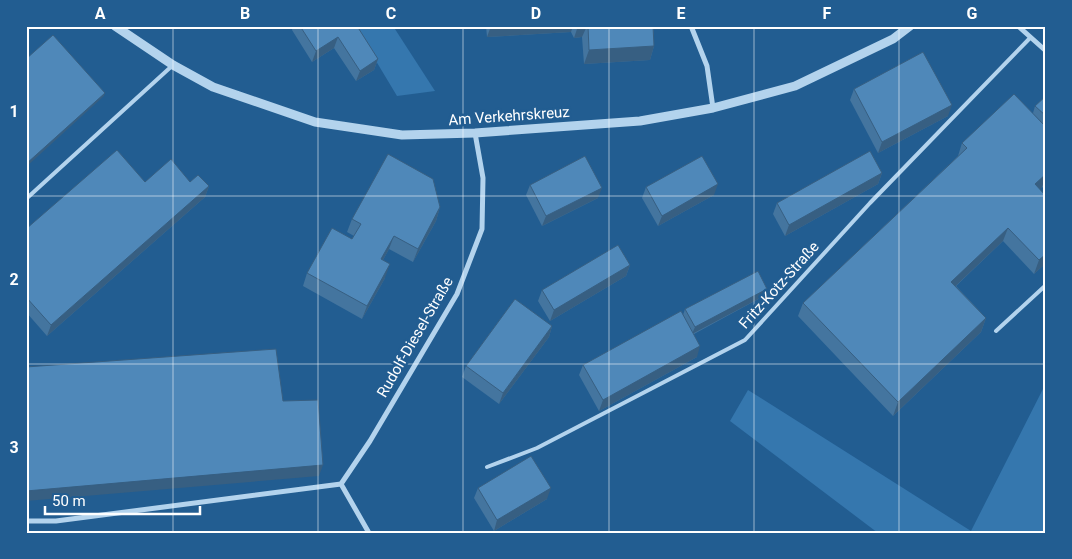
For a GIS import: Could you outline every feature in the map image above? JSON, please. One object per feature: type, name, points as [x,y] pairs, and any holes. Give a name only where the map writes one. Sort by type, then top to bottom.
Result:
[{"type":"street","name":"Am Verkehrskreuz","points":[[115,26],[172,65],[213,87],[315,122],[402,135],[476,133],[640,121],[713,108],[795,86],[892,39],[910,26]]},
{"type":"street","points":[[691,26],[707,66],[713,108]]},
{"type":"street","points":[[1018,26],[1046,51]]},
{"type":"street","name":"Rudolf-Diesel-Straße","points":[[341,484],[370,440],[457,294],[482,229],[483,178],[476,133]]},
{"type":"street","points":[[26,521],[56,521],[341,484],[369,533]]},
{"type":"lane","name":"Fritz-Kotz-Straße","points":[[487,467],[537,448],[745,340],[870,203],[1030,38]]},
{"type":"lane","points":[[26,199],[172,65]]},
{"type":"lane","points":[[996,331],[1046,285]]},
{"type":"shaded area","points":[[355,26],[393,26],[435,91],[397,96]]},
{"type":"shaded area","points":[[1046,383],[1046,533],[878,533],[730,421],[748,390],[971,531]]},
{"type":"building","points":[[300,26],[357,26],[378,59],[360,71],[338,37],[316,51]]},
{"type":"building","points":[[588,26],[653,26],[654,46],[589,50]]},
{"type":"building","points":[[53,35],[105,93],[26,164],[26,59]]},
{"type":"building","points":[[923,52],[952,105],[882,142],[854,89]]},
{"type":"building","points":[[1014,94],[1046,127],[1046,174],[1035,184],[1046,196],[1046,254],[1039,260],[1008,228],[951,282],[986,318],[898,402],[803,303],[967,148],[962,143]]},
{"type":"building","points":[[1046,96],[1046,116],[1035,106]]},
{"type":"building","points":[[117,150],[145,182],[171,159],[190,182],[198,175],[209,186],[51,325],[26,297],[26,229]]},
{"type":"building","points":[[870,151],[882,173],[789,225],[777,203]]},
{"type":"building","points":[[388,154],[433,179],[440,207],[418,249],[394,236],[381,259],[390,264],[367,306],[307,273],[332,228],[352,239],[361,224],[352,219]]},
{"type":"building","points":[[585,156],[602,188],[546,216],[530,185]]},
{"type":"building","points":[[702,156],[718,184],[662,216],[646,187]]},
{"type":"building","points":[[618,245],[630,265],[554,310],[542,290]]},
{"type":"building","points":[[758,271],[767,289],[695,327],[685,309]]},
{"type":"building","points":[[515,299],[552,326],[503,393],[466,366]]},
{"type":"building","points":[[681,311],[700,346],[603,400],[583,365]]},
{"type":"building","points":[[276,349],[283,401],[318,400],[323,465],[26,491],[26,367]]},
{"type":"building","points":[[531,456],[551,488],[497,520],[478,488]]}]
